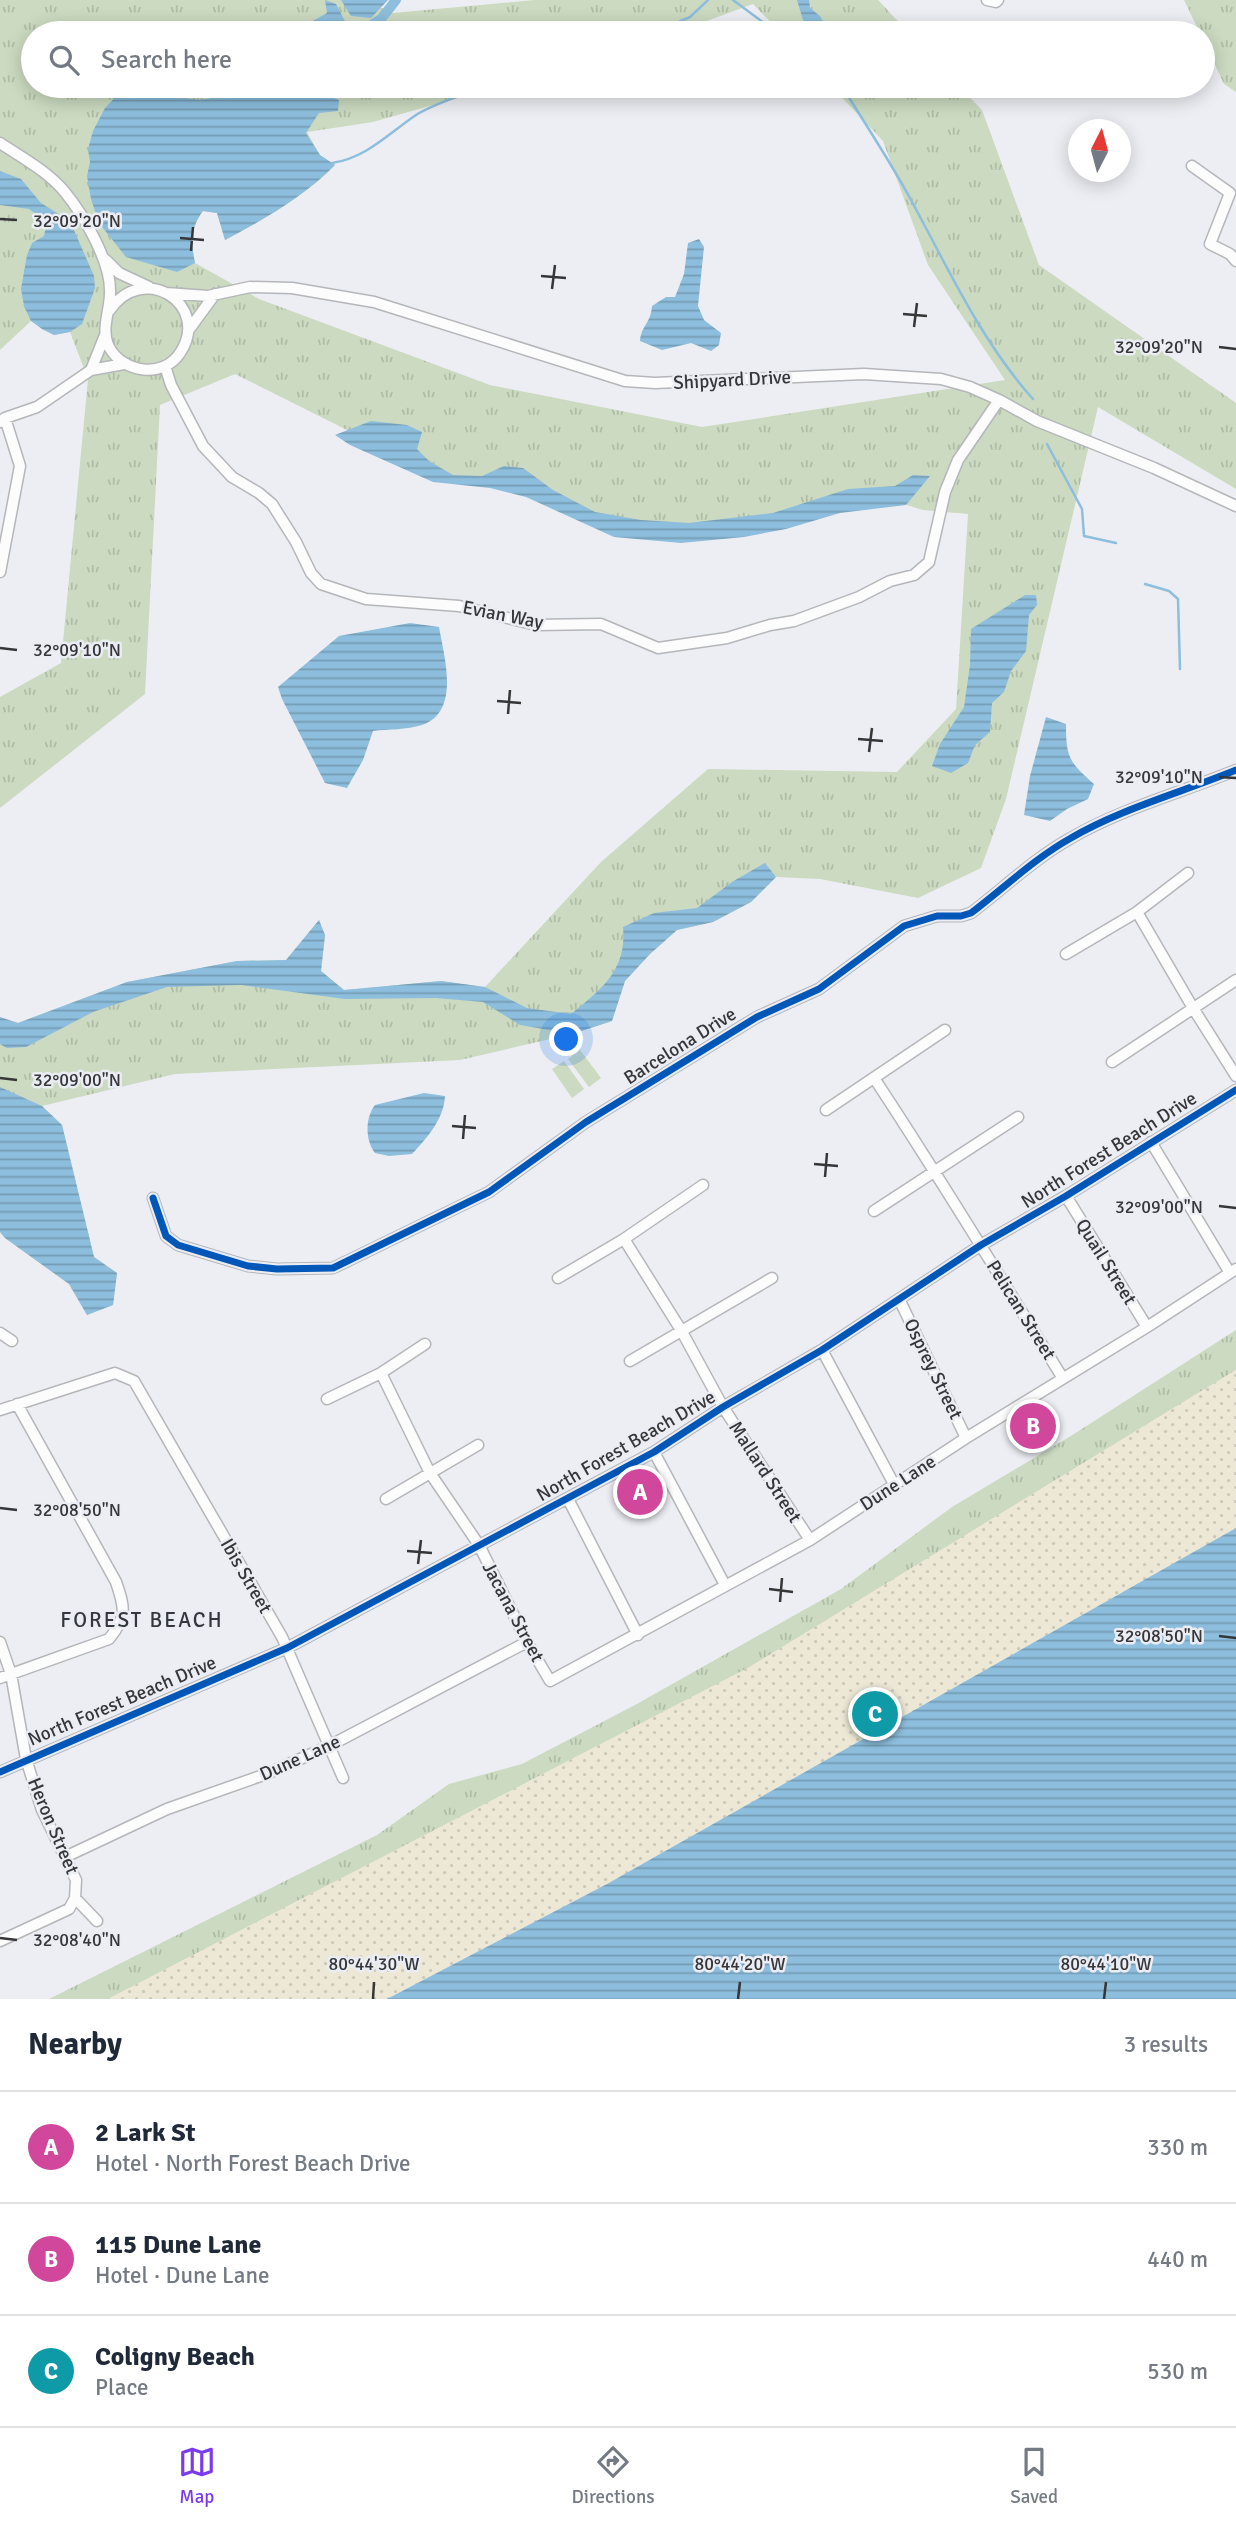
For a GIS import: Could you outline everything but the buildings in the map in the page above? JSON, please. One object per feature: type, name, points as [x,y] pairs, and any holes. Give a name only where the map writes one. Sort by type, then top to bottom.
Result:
[{"type":"street","points":[[987,0],[998,0]]},
{"type":"street","points":[[0,143],[42,171],[63,190],[105,260],[119,273],[166,293],[181,305],[188,331]]},
{"type":"street","points":[[1192,166],[1230,192],[1210,244],[1230,254],[1236,261]]},
{"type":"street","points":[[105,260],[111,291],[105,335],[109,347],[124,364]]},
{"type":"street","name":"Shipyard Drive","points":[[166,293],[194,296],[250,287],[292,288],[374,302],[625,381],[655,383],[864,374],[941,379],[970,387],[1037,421],[1154,468],[1236,506]]},
{"type":"street","points":[[109,311],[125,293],[149,288]]},
{"type":"street","points":[[0,572],[20,466],[2,420],[37,407],[91,370],[124,364],[144,370],[165,366],[181,351],[188,331],[215,294]]},
{"type":"street","points":[[91,370],[105,335]]},
{"type":"street","name":"Evian Way","points":[[165,366],[175,394],[203,446],[232,477],[259,493],[272,505],[296,542],[311,573],[321,584],[366,599],[459,606],[537,625],[601,624],[658,648],[727,638],[794,621],[859,597],[890,581],[914,575],[929,562],[946,492],[958,460],[999,400]]},
{"type":"street","name":"Barcelona Drive","points":[[153,1198],[166,1236],[178,1245],[248,1266],[277,1269],[333,1268],[489,1192],[586,1122],[757,1017],[820,989],[904,926],[937,916],[961,916],[971,913],[1048,852],[1073,836],[1236,770]]},
{"type":"street","points":[[1066,954],[1137,912],[1188,873]]},
{"type":"street","points":[[1137,912],[1236,1076]]},
{"type":"street","points":[[1112,1062],[1236,980]]},
{"type":"street","points":[[826,1110],[945,1030]]},
{"type":"street","name":"Pelican Street","points":[[874,1078],[937,1172],[1062,1377]]},
{"type":"street","name":"North Forest Beach Drive","points":[[0,1772],[287,1648],[654,1452],[900,1301],[981,1245],[1066,1196],[1236,1090]]},
{"type":"street","points":[[874,1211],[1018,1117]]},
{"type":"street","points":[[1151,1142],[1233,1271]]},
{"type":"street","points":[[558,1278],[624,1239],[703,1185]]},
{"type":"street","name":"Quail Street","points":[[1066,1196],[1147,1327]]},
{"type":"street","name":"Mallard Street","points":[[624,1239],[681,1331],[723,1408],[810,1540]]},
{"type":"street","name":"Dune Lane","points":[[550,1681],[810,1540],[966,1438],[1233,1271]]},
{"type":"street","points":[[630,1361],[772,1278]]},
{"type":"street","name":"Osprey Street","points":[[900,1301],[966,1438]]},
{"type":"street","points":[[0,1333],[12,1341]]},
{"type":"street","points":[[327,1399],[381,1373],[425,1344]]},
{"type":"street","points":[[822,1350],[894,1486]]},
{"type":"street","name":"Ibis Street","points":[[16,1404],[115,1373],[134,1381],[287,1648],[343,1778]]},
{"type":"street","name":"Jacana Street","points":[[381,1373],[430,1473],[479,1545],[527,1642],[550,1681]]},
{"type":"street","points":[[0,1410],[16,1404],[116,1582],[125,1606],[120,1625],[109,1639],[0,1678]]},
{"type":"street","points":[[386,1499],[478,1445]]},
{"type":"street","points":[[654,1452],[724,1585]]},
{"type":"street","points":[[568,1499],[638,1635]]},
{"type":"street","name":"Heron Street","points":[[0,1642],[11,1674],[26,1759],[42,1810],[76,1880],[75,1898],[97,1922]]},
{"type":"street","name":"Dune Lane","points":[[65,1857],[167,1809],[269,1773],[329,1746],[527,1642]]},
{"type":"street","points":[[0,1941],[61,1914],[69,1909],[75,1898]]},
{"type":"green space","points":[[0,0],[362,0],[393,13],[535,0],[878,0],[898,21],[769,21],[753,4],[707,21],[21,21],[21,98],[458,98],[373,122],[307,132],[320,155],[335,165],[297,197],[225,240],[217,213],[203,211],[193,236],[195,263],[259,299],[490,385],[702,427],[1005,380],[928,265],[883,141],[842,98],[970,98],[982,110],[1039,265],[1236,403],[1236,489],[1098,407],[1006,799],[981,868],[918,898],[820,879],[776,877],[751,902],[713,922],[677,930],[625,981],[612,1021],[572,1034],[460,1060],[175,1074],[42,1106],[62,1125],[94,1257],[117,1273],[113,1305],[87,1315],[69,1284],[0,1232],[0,1017],[18,1023],[127,982],[237,961],[286,960],[319,920],[325,935],[321,971],[344,990],[441,981],[485,987],[601,862],[708,769],[897,772],[956,709],[968,514],[923,510],[880,497],[707,538],[606,528],[504,480],[451,482],[235,374],[160,405],[145,694],[0,808],[0,697],[61,663],[88,379],[70,332],[54,335],[31,321],[0,350]]},
{"type":"green space","points":[[1184,0],[1236,0],[1236,92],[1224,84],[1215,65],[1215,21],[1194,21]]},
{"type":"green space","points":[[580,1050],[601,1078],[589,1087],[568,1059]]},
{"type":"green space","points":[[564,1061],[584,1089],[572,1098],[552,1069]]},
{"type":"green space","points":[[1236,1330],[1236,1370],[748,1668],[108,1999],[49,1999],[377,1835],[449,1784],[522,1764],[635,1705],[841,1589],[952,1507],[1074,1434]]},
{"type":"sand","points":[[1236,1370],[1236,1634],[536,1999],[108,1999],[748,1668]]},
{"type":"water","points":[[325,0],[336,4],[345,21],[313,21],[327,13]]},
{"type":"water","points":[[341,0],[388,0],[371,18],[351,16]]},
{"type":"water","points":[[797,0],[809,0],[810,8],[823,21],[803,20]]},
{"type":"water","points":[[115,98],[335,98],[339,100],[338,111],[319,113],[306,133],[320,155],[335,165],[297,197],[225,240],[217,213],[203,211],[193,236],[195,263],[177,272],[126,257],[99,223],[87,176],[90,162],[88,149],[93,131],[105,108]]},
{"type":"water","points":[[0,171],[21,179],[41,203],[70,221],[94,276],[95,288],[82,324],[70,332],[54,335],[42,329],[31,321],[24,306],[21,289],[27,255],[32,243],[44,236],[47,222],[29,209],[0,205]]},
{"type":"water","points":[[699,239],[704,247],[698,306],[704,320],[721,333],[719,345],[711,351],[691,343],[662,350],[640,341],[652,306],[666,297],[675,297],[684,274],[688,243]]},
{"type":"water","points":[[371,421],[407,425],[422,432],[417,449],[429,461],[453,475],[482,476],[504,466],[523,468],[553,490],[595,512],[641,520],[689,523],[773,513],[848,489],[895,486],[913,475],[930,476],[906,505],[840,513],[786,529],[744,537],[681,543],[614,537],[526,497],[490,488],[433,482],[350,445],[335,435]]},
{"type":"water","points":[[1025,595],[1036,595],[1037,605],[1029,615],[1026,651],[1011,671],[1004,692],[992,703],[990,732],[975,745],[968,763],[951,773],[932,766],[940,744],[964,707],[970,665],[971,629]]},
{"type":"water","points":[[410,623],[439,627],[447,682],[442,708],[434,718],[422,725],[373,731],[363,760],[347,788],[325,783],[278,687],[339,636]]},
{"type":"water","points":[[1046,717],[1066,724],[1068,752],[1074,764],[1094,784],[1088,799],[1050,821],[1024,815],[1030,776]]},
{"type":"water","points":[[765,863],[776,877],[751,902],[713,922],[677,930],[625,981],[612,1021],[572,1034],[520,1025],[483,1002],[436,998],[345,999],[241,985],[167,987],[93,1012],[26,1047],[7,1048],[0,1044],[0,1017],[18,1023],[127,982],[237,961],[286,960],[319,920],[325,935],[321,971],[344,990],[441,981],[485,987],[527,1008],[571,1014],[602,987],[616,967],[621,955],[623,927],[654,913],[697,908],[732,882]]},
{"type":"water","points":[[0,1087],[42,1106],[62,1125],[94,1257],[117,1273],[113,1305],[87,1315],[69,1284],[0,1232]]},
{"type":"water","points":[[424,1093],[445,1096],[442,1113],[434,1128],[412,1154],[389,1156],[375,1153],[369,1142],[368,1129],[369,1116],[375,1105]]},
{"type":"water","points":[[1236,1528],[1236,1999],[387,1999],[607,1884]]},
{"type":"waterway","points":[[378,21],[396,0]]},
{"type":"waterway","points":[[681,21],[690,17],[708,0]]},
{"type":"waterway","points":[[733,0],[761,21]]},
{"type":"waterway","points":[[332,163],[366,151],[424,110],[453,98]]},
{"type":"waterway","points":[[849,98],[903,185],[981,328],[1014,377],[1033,399]]},
{"type":"waterway","points":[[1047,444],[1082,509],[1084,536],[1116,543]]},
{"type":"waterway","points":[[1145,584],[1169,591],[1178,599],[1180,669]]},
{"type":"cycle path","points":[[153,1198],[166,1236],[178,1245],[248,1266],[277,1269],[333,1268],[489,1192],[586,1122],[757,1017],[819,989],[904,926],[937,916],[961,916],[971,913],[1071,838],[1131,810],[1236,770]]},
{"type":"cycle path","points":[[0,1772],[287,1648],[654,1452],[723,1407],[822,1350],[981,1245],[1066,1196],[1236,1090]]},
{"type":"place","name":"115 Dune Lane","points":[[1033,1426]]},
{"type":"place","name":"2 Lark St","points":[[640,1492]]},
{"type":"place","name":"Coligny Beach","points":[[875,1714]]},
{"type":"district","name":"FOREST BEACH","points":[[142,1620]]}]
